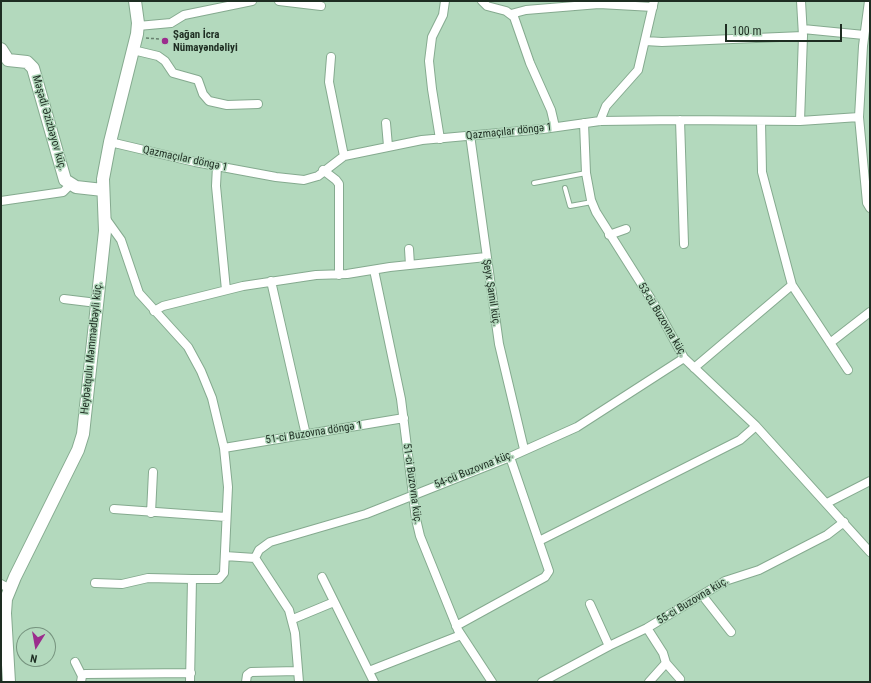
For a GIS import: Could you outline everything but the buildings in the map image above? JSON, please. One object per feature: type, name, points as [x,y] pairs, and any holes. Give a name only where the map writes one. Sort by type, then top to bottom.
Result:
[{"type":"street","name":"Heybətqulu Məmmədbəyli küç.","points":[[10,682],[5,613],[5,587],[81,444],[106,220],[103,190],[110,142],[137,32],[134,1]]},
{"type":"street","points":[[137,32],[171,23],[184,15],[252,1]]},
{"type":"street","points":[[279,1],[321,6]]},
{"type":"street","points":[[440,139],[429,61],[432,37],[443,15],[445,1]]},
{"type":"street","points":[[482,1],[487,6],[511,14],[526,10],[611,2],[654,4],[638,70],[606,106],[600,121]]},
{"type":"street","points":[[800,121],[803,32],[801,1]]},
{"type":"street","points":[[869,4],[864,35],[859,117],[867,203],[870,208]]},
{"type":"street","points":[[511,14],[517,22],[530,63],[551,110],[555,127]]},
{"type":"street","points":[[645,41],[662,42],[803,32],[864,35]]},
{"type":"street","name":"Məşədi Əzizbəyov küç.","points":[[1,49],[4,62],[29,62],[33,68],[58,160],[65,180],[70,185],[103,190]]},
{"type":"street","points":[[133,50],[158,56],[165,61],[173,73],[198,80],[203,94],[209,101],[227,105],[258,104]]},
{"type":"street","points":[[331,57],[329,82],[344,156]]},
{"type":"street","name":"Qazmaçılar döngə 1","points":[[110,142],[217,166],[276,177],[304,180],[314,178],[344,156],[388,146],[470,135],[600,121],[800,121],[859,117]]},
{"type":"street","points":[[680,120],[684,244]]},
{"type":"street","points":[[761,121],[762,172],[792,285],[848,370]]},
{"type":"street","points":[[386,123],[388,146]]},
{"type":"street","name":"53-cü Buzovna küç.","points":[[584,123],[586,172],[592,202],[596,212],[609,235],[656,307],[684,358],[756,426],[870,552]]},
{"type":"street","name":"Şeyx Şamil küç.","points":[[470,135],[499,344],[524,450]]},
{"type":"street","points":[[217,166],[216,182],[226,290]]},
{"type":"street","points":[[324,170],[339,184],[339,275]]},
{"type":"street","points":[[1,201],[63,192],[70,185]]},
{"type":"street","points":[[95,583],[122,584],[148,578],[219,579],[222,577],[225,556],[228,487],[224,448],[212,398],[202,371],[188,347],[139,293],[121,240],[106,220]]},
{"type":"street","points":[[609,235],[626,229]]},
{"type":"street","points":[[409,249],[410,265]]},
{"type":"street","points":[[154,311],[163,306],[226,290],[271,282],[316,275],[339,275],[410,265],[486,257]]},
{"type":"street","name":"51-ci Buzovna küç.","points":[[374,270],[404,418],[413,495],[420,536],[456,626],[492,682]]},
{"type":"street","points":[[271,282],[306,435]]},
{"type":"street","points":[[694,368],[792,285]]},
{"type":"street","points":[[64,299],[97,303]]},
{"type":"street","points":[[830,343],[870,312]]},
{"type":"street","name":"54-cü Buzovna küç.","points":[[255,558],[259,550],[270,542],[366,514],[510,457],[592,418],[684,358]]},
{"type":"street","name":"51-ci Buzovna döngə 1","points":[[224,448],[404,418]]},
{"type":"street","points":[[539,541],[740,440],[756,426]]},
{"type":"street","points":[[456,626],[548,575],[549,567],[510,457]]},
{"type":"street","points":[[151,513],[153,472]]},
{"type":"street","points":[[827,503],[870,481]]},
{"type":"street","points":[[114,509],[151,513],[226,517]]},
{"type":"street","name":"55-ci Buzovna küç.","points":[[542,682],[609,646],[647,628],[730,578],[751,573],[766,566],[827,535],[844,522]]},
{"type":"street","points":[[225,556],[255,558],[289,610],[293,619],[298,682]]},
{"type":"street","points":[[322,577],[374,682]]},
{"type":"street","points":[[190,682],[192,579]]},
{"type":"street","points":[[702,595],[731,632]]},
{"type":"street","points":[[293,619],[334,602]]},
{"type":"street","points":[[590,604],[609,646]]},
{"type":"street","points":[[647,628],[663,653],[666,663],[680,678]]},
{"type":"street","points":[[369,670],[461,635]]},
{"type":"street","points":[[75,662],[81,679]]},
{"type":"street","points":[[649,682],[666,663]]},
{"type":"street","points":[[246,682],[247,675],[251,672],[298,671]]},
{"type":"street","points":[[81,679],[85,674],[191,672]]},
{"type":"lane","points":[[534,183],[586,172]]},
{"type":"lane","points":[[565,188],[570,206],[592,202]]},
{"type":"path","points":[[137,32],[159,39]]},
{"type":"place","name":"Şağan İcra Nümayəndəliyi","points":[[165,41]]}]
